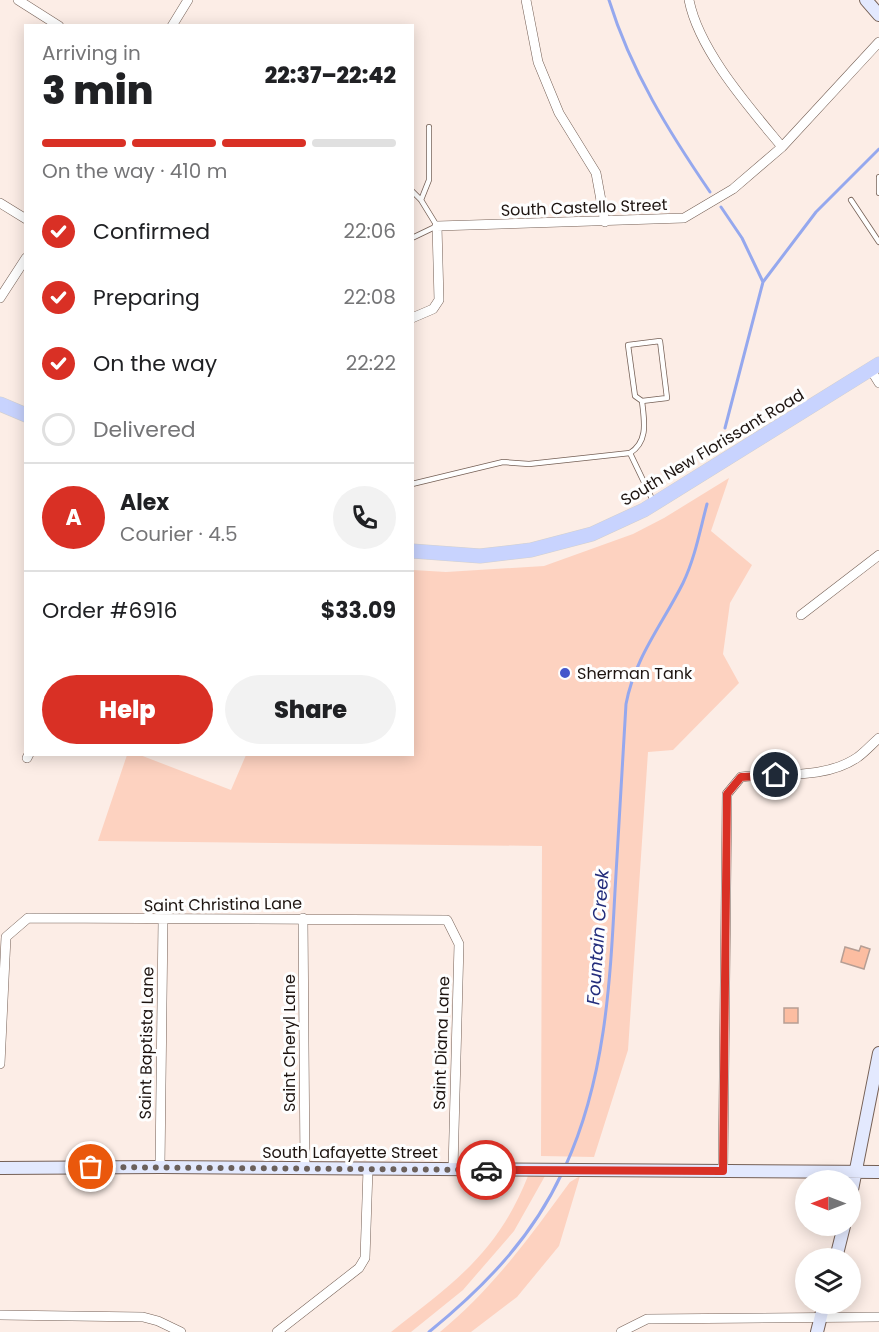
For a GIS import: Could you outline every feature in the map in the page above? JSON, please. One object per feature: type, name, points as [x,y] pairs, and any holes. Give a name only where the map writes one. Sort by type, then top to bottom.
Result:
[{"type":"main road","name":"South New Florissant Road","points":[[414,551],[480,556],[531,550],[592,534],[654,504],[875,367]]},
{"type":"main road","points":[[0,404],[24,414]]},
{"type":"street","points":[[18,0],[56,24]]},
{"type":"street","points":[[173,24],[188,0]]},
{"type":"street","points":[[526,0],[538,62],[559,113],[596,173],[605,222]]},
{"type":"street","points":[[689,0],[708,46],[750,108],[782,147]]},
{"type":"street","points":[[866,0],[879,15]]},
{"type":"street","name":"South Castello Street","points":[[437,226],[684,218],[733,189],[782,147],[879,42]]},
{"type":"street","points":[[0,203],[24,218]]},
{"type":"street","points":[[414,317],[433,309],[439,300],[437,226]]},
{"type":"street","points":[[0,298],[24,261]]},
{"type":"street","points":[[875,367],[879,383]]},
{"type":"street","points":[[801,615],[879,555]]},
{"type":"street","points":[[723,1171],[727,794],[741,777],[791,775],[830,769],[857,758],[879,738]]},
{"type":"street","name":"Saint Christina Lane","points":[[0,1064],[6,937],[28,918],[447,920]]},
{"type":"street","name":"Saint Cheryl Lane","points":[[303,918],[305,1169]]},
{"type":"street","name":"Saint Baptista Lane","points":[[160,1167],[163,920]]},
{"type":"street","name":"Saint Diana Lane","points":[[447,920],[459,944],[453,1169]]},
{"type":"street","points":[[857,1170],[879,1053]]},
{"type":"street","name":"South Lafayette Street","points":[[0,1168],[795,1172]]},
{"type":"street","points":[[278,1332],[359,1268],[365,1258],[368,1169]]},
{"type":"street","name":"South Lafayette Street","points":[[861,1172],[879,1172]]},
{"type":"street","points":[[0,1315],[143,1317],[159,1321],[181,1332]]},
{"type":"street","points":[[817,1332],[821,1316]]},
{"type":"street","points":[[621,1332],[647,1319],[879,1317]]},
{"type":"lane","points":[[421,200],[429,180],[429,128]]},
{"type":"lane","points":[[879,177],[879,193]]},
{"type":"lane","points":[[414,193],[437,226],[414,237]]},
{"type":"lane","points":[[851,200],[878,239]]},
{"type":"lane","points":[[414,484],[503,462],[529,464],[630,453],[637,448],[645,430],[642,401],[635,396],[628,345],[660,341],[667,398],[642,401]]},
{"type":"lane","points":[[630,453],[654,504]]},
{"type":"shaded area","points":[[729,478],[711,531],[752,565],[730,603],[723,654],[739,683],[673,750],[648,752],[628,1050],[594,1157],[541,1156],[542,846],[98,841],[127,756],[143,756],[231,790],[246,756],[414,756],[414,570],[446,572],[544,566],[633,534]]},
{"type":"shaded area","points":[[528,1176],[545,1176],[514,1231],[463,1290],[411,1332],[391,1332],[435,1298],[488,1246],[516,1203]]},
{"type":"shaded area","points":[[580,1176],[559,1246],[517,1297],[471,1332],[440,1332],[494,1280],[570,1182]]},
{"type":"building","points":[[861,946],[870,949],[864,969],[841,962],[845,947],[859,951]]},
{"type":"building","points":[[784,1008],[798,1008],[798,1023],[784,1023]]},
{"type":"waterway","points":[[609,0],[628,52],[652,100],[710,192]]},
{"type":"waterway","name":"Fountain Creek","points":[[725,428],[763,282],[816,212],[879,149]]},
{"type":"waterway","points":[[721,207],[742,238],[763,282]]},
{"type":"waterway","name":"Fountain Creek","points":[[565,1167],[589,1100],[608,997],[626,704],[642,656],[683,583],[697,544],[707,504]]},
{"type":"waterway","name":"Fountain Creek","points":[[429,1332],[469,1297],[505,1260],[536,1219],[562,1173]]},
{"type":"way so far","points":[[91,1167],[486,1170]]},
{"type":"place","name":"Sherman Tank","points":[[565,673]]},
{"type":"route","points":[[486,1170],[723,1171],[727,794],[741,777],[776,775]]}]
